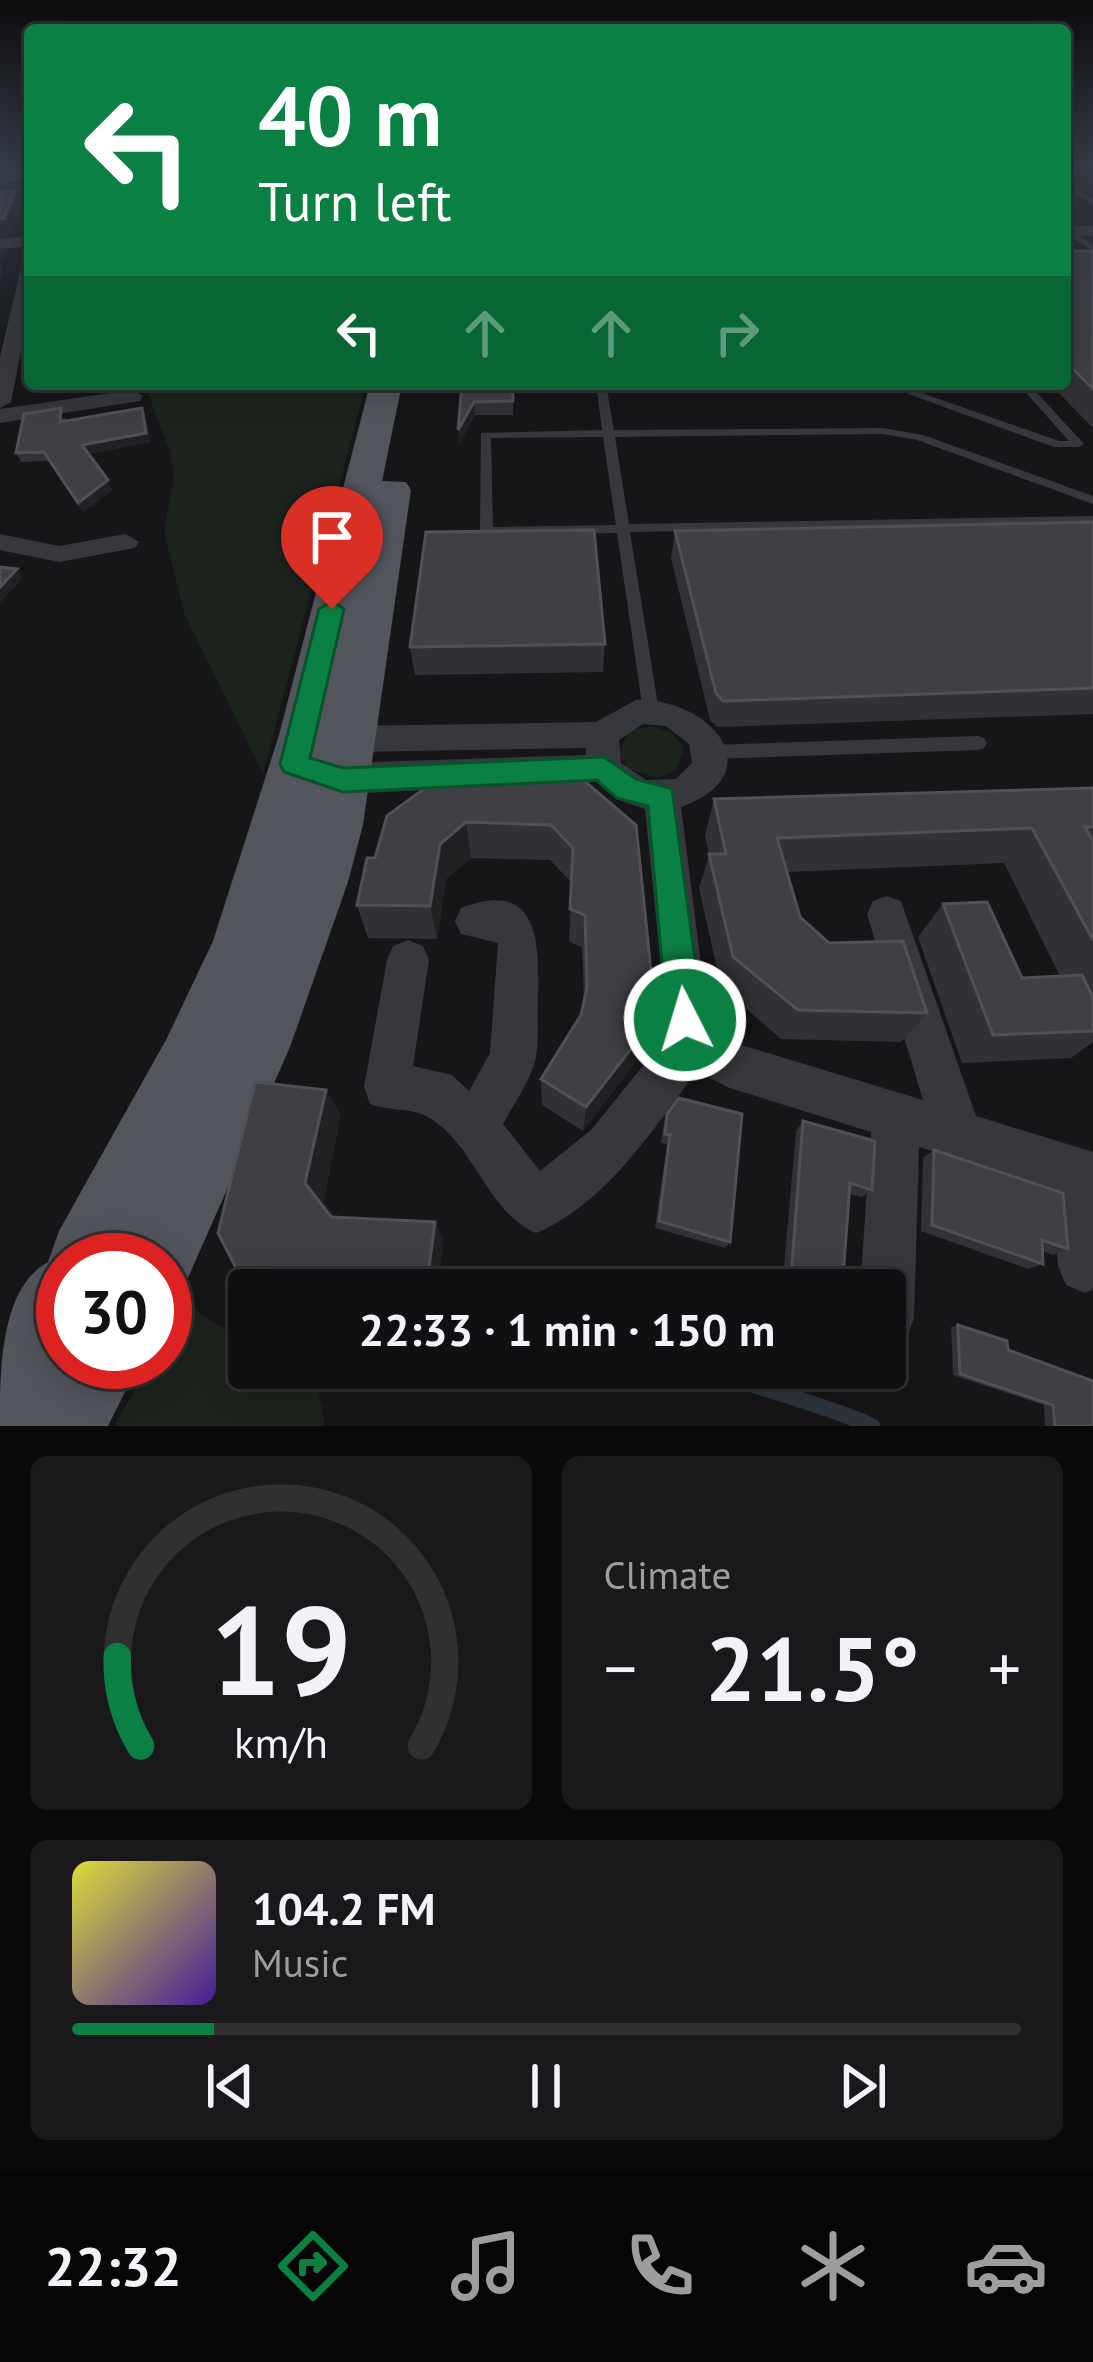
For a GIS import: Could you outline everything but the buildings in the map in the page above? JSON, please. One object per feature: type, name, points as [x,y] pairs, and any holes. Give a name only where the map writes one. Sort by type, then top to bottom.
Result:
[{"type":"main road","points":[[167,1233],[265,1034],[320,878],[320,761],[385,390]]},
{"type":"main road","points":[[102,1233],[178,1091],[320,761],[414,390]]},
{"type":"main road","points":[[0,1391],[36,1338]]},
{"type":"main road","points":[[57,1426],[80,1389]]},
{"type":"street","points":[[0,402],[21,352],[11,304],[24,277]]},
{"type":"street","points":[[0,416],[133,396]]},
{"type":"street","points":[[0,542],[59,554],[126,542]]},
{"type":"street","points":[[652,711],[696,728],[710,752],[710,765],[693,788],[662,797],[627,790],[603,752],[622,717],[652,711]]},
{"type":"street","points":[[320,761],[603,752]]},
{"type":"street","points":[[662,797],[685,1020],[692,1041],[727,1064],[1084,1175],[1084,1266]]},
{"type":"street","points":[[887,914],[958,1135]]},
{"type":"street","points":[[475,921],[508,923],[519,938],[513,1058],[475,1128]]},
{"type":"street","points":[[408,960],[387,1087],[435,1092],[475,1128],[536,1207],[608,1147],[692,1041]]},
{"type":"street","points":[[888,1269],[896,1116]]},
{"type":"lane","points":[[602,390],[652,711]]},
{"type":"lane","points":[[903,390],[1058,445],[1078,444],[1028,390]]},
{"type":"lane","points":[[1093,500],[901,433],[485,435],[487,531],[1093,520]]},
{"type":"lane","points":[[710,752],[978,743]]},
{"type":"shaded area","points":[[154,390],[364,390],[263,773],[184,613],[164,532],[174,478],[170,452],[148,394]]},
{"type":"shaded area","points":[[651,726],[672,733],[684,748],[676,770],[658,778],[628,769],[618,753],[630,731]]},
{"type":"shaded area","points":[[192,1308],[228,1331],[228,1389],[316,1389],[325,1426],[114,1426],[135,1389],[192,1389]]},
{"type":"waterway","points":[[766,1389],[872,1426]]},
{"type":"route","points":[[332,609],[294,764],[343,780],[604,768],[627,790],[662,797],[685,1020]]}]
